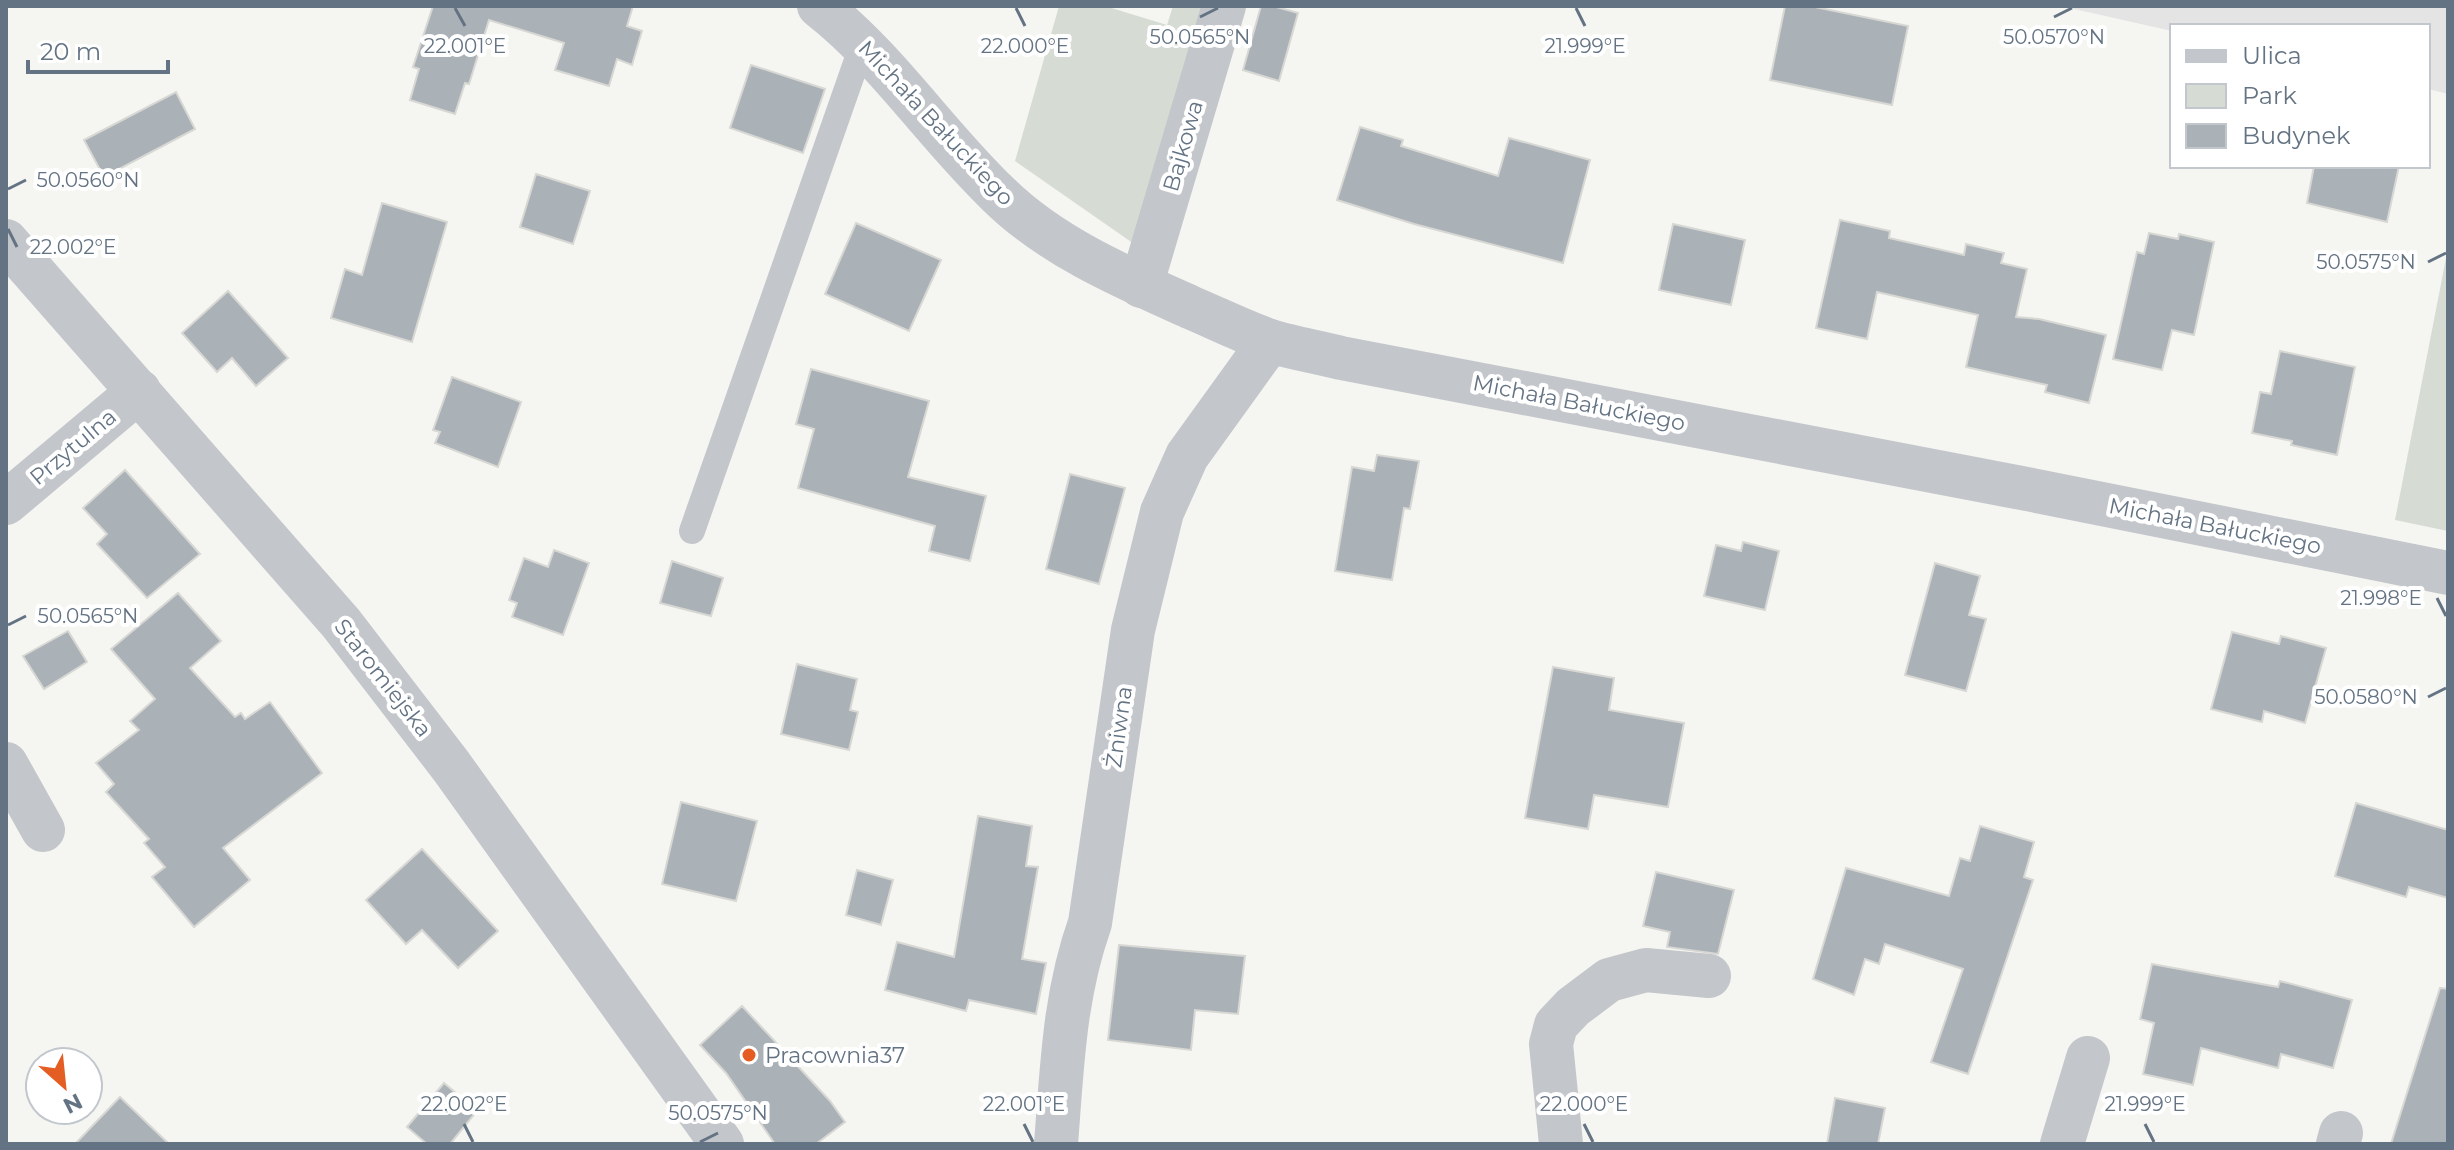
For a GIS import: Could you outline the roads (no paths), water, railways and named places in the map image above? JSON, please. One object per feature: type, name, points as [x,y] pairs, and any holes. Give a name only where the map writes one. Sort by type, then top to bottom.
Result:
[{"type":"street","name":"Bajkowa","points":[[1141,286],[1224,6]]},
{"type":"street","name":"Michała Bałuckiego","points":[[842,20],[917,108],[1000,197],[1041,229],[1141,286],[1270,341],[1341,358],[2448,573]]},
{"type":"street","name":"Staromiejska","points":[[6,241],[350,635],[451,766],[722,1144]]},
{"type":"street","name":"Żniwna","points":[[1056,1144],[1067,1011],[1076,961],[1090,923],[1133,630],[1162,512],[1187,456],[1270,341]]},
{"type":"street","name":"Przytulna","points":[[6,503],[139,391]]},
{"type":"street","points":[[6,764],[43,830]]},
{"type":"street","points":[[1561,1144],[1551,1044],[1556,1025],[1573,1007],[1609,980],[1646,970],[1709,976]]},
{"type":"street","points":[[2062,1144],[2088,1058]]},
{"type":"lane","points":[[692,531],[842,20]]},
{"type":"place","name":"Pracownia37","points":[[749,1055]]}]
